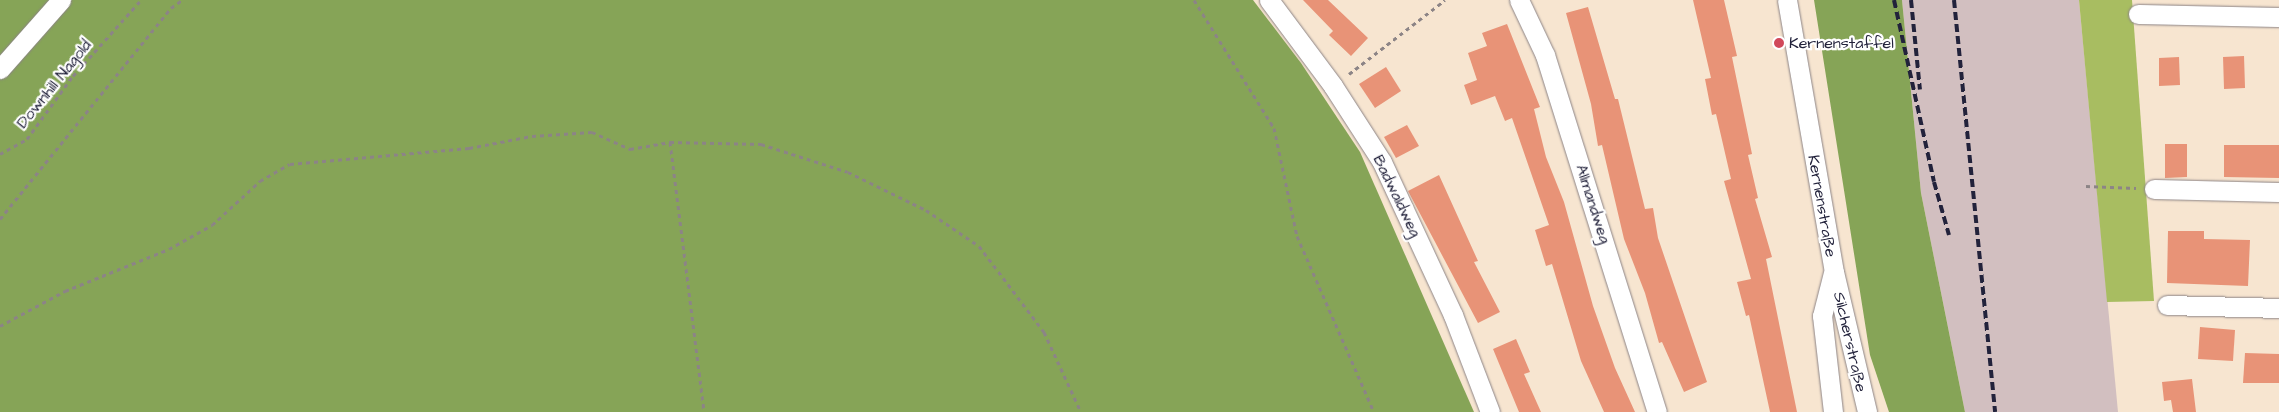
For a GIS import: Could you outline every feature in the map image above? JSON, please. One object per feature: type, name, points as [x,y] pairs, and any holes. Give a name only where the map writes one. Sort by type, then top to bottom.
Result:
[{"type":"street","points":[[0,70],[61,0]]},
{"type":"street","name":"Badwaldweg","points":[[1269,0],[1333,86],[1382,162],[1453,314],[1490,412]]},
{"type":"street","name":"Allmandweg","points":[[1519,0],[1545,55],[1657,412]]},
{"type":"street","name":"Kernenstraße","points":[[1787,0],[1834,272],[1822,316],[1833,412]]},
{"type":"street","points":[[2138,14],[2279,17]]},
{"type":"street","points":[[2154,189],[2279,192]]},
{"type":"street","name":"Silcherstraße","points":[[1834,272],[1867,412]]},
{"type":"street","points":[[2167,305],[2279,308]]},
{"type":"path","name":"Downhill Nagold","points":[[0,154],[27,138],[72,76],[141,0]]},
{"type":"path","points":[[0,219],[171,8],[182,0]]},
{"type":"path","points":[[1194,0],[1274,128],[1297,236],[1374,412]]},
{"type":"path","points":[[1333,86],[1445,0]]},
{"type":"path","points":[[0,326],[65,291],[169,249],[212,225],[260,181],[290,164],[469,148],[532,136],[592,132],[630,148],[670,142],[761,144],[848,172],[926,210],[979,246],[1044,332],[1080,412]]},
{"type":"path","points":[[670,142],[704,412]]},
{"type":"path","points":[[2086,186],[2154,189]]},
{"type":"shaded area","points":[[1902,0],[2079,0],[2118,412],[1965,412],[1921,193]]},
{"type":"green space","points":[[0,0],[1253,0],[1301,63],[1360,152],[1474,412],[0,412]]},
{"type":"green space","points":[[1814,0],[1902,0],[1921,193],[1965,412],[1889,412],[1870,355]]},
{"type":"green space","points":[[2079,0],[2132,0],[2154,301],[2107,302]]},
{"type":"building","points":[[1303,0],[1328,0],[1368,38],[1351,56],[1329,35],[1333,31]]},
{"type":"building","points":[[1693,0],[1724,0],[1737,56],[1732,57],[1752,154],[1748,155],[1758,198],[1755,199],[1772,257],[1766,259],[1797,412],[1770,412],[1749,315],[1746,316],[1737,282],[1751,279],[1724,181],[1731,179],[1716,114],[1712,115],[1705,79],[1711,78]]},
{"type":"building","points":[[1588,7],[1615,99],[1618,99],[1645,209],[1653,208],[1658,238],[1707,382],[1684,392],[1662,342],[1659,343],[1645,293],[1624,239],[1602,145],[1598,146],[1591,104],[1566,13]]},
{"type":"building","points":[[1507,24],[1540,107],[1534,109],[1546,157],[1564,202],[1593,306],[1615,368],[1635,412],[1604,412],[1581,361],[1552,264],[1546,266],[1535,230],[1549,225],[1512,118],[1505,121],[1495,96],[1471,105],[1464,85],[1477,80],[1468,53],[1487,46],[1482,33]]},
{"type":"building","points":[[2244,56],[2245,88],[2224,89],[2223,57]]},
{"type":"building","points":[[2179,57],[2180,85],[2159,86],[2159,58]]},
{"type":"building","points":[[1386,67],[1401,91],[1375,108],[1359,84]]},
{"type":"building","points":[[1407,125],[1419,146],[1396,158],[1384,137]]},
{"type":"building","points":[[2165,144],[2187,144],[2187,177],[2165,178]]},
{"type":"building","points":[[2224,145],[2279,145],[2279,178],[2224,177]]},
{"type":"building","points":[[1439,175],[1478,261],[1474,262],[1500,312],[1478,323],[1408,191]]},
{"type":"building","points":[[2168,231],[2204,231],[2204,239],[2250,240],[2248,286],[2167,283]]},
{"type":"building","points":[[2200,327],[2235,330],[2233,361],[2198,359]]},
{"type":"building","points":[[1516,339],[1530,372],[1524,374],[1541,412],[1519,412],[1493,349]]},
{"type":"building","points":[[2245,353],[2279,354],[2279,383],[2243,383]]},
{"type":"building","points":[[2192,379],[2196,412],[2173,412],[2171,400],[2164,401],[2162,382]]},
{"type":"railway","points":[[1894,0],[1934,182],[1949,235]]},
{"type":"railway","points":[[1911,0],[1920,90]]},
{"type":"railway","points":[[1954,0],[1995,412]]},
{"type":"place","name":"Kernenstaffel","points":[[1779,43]]}]
